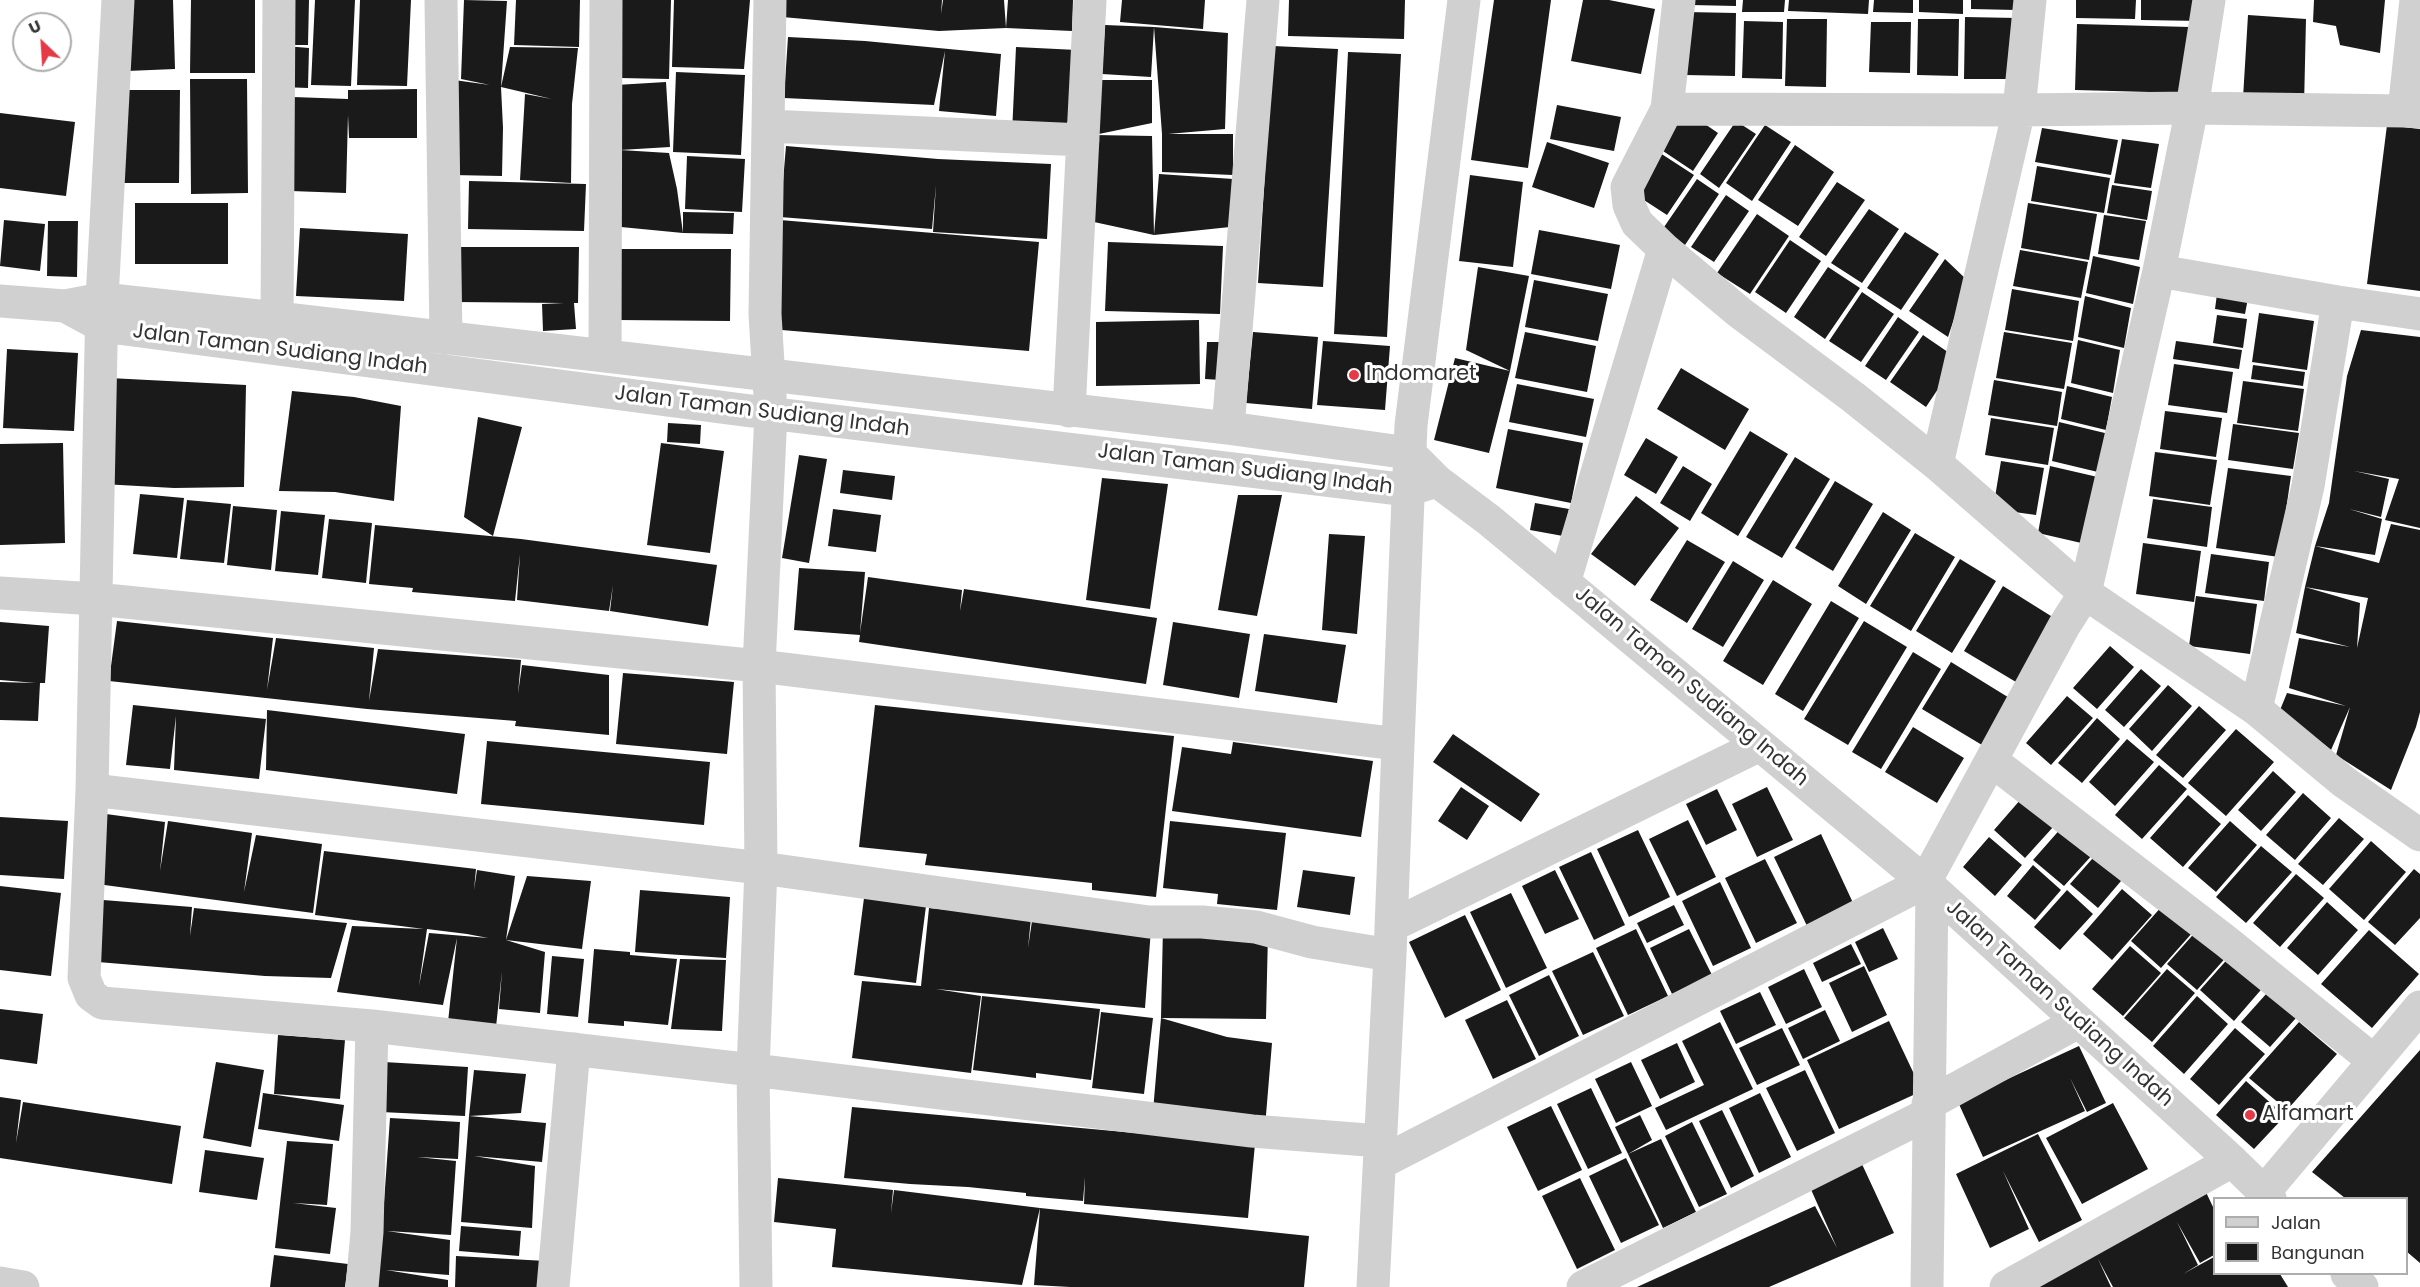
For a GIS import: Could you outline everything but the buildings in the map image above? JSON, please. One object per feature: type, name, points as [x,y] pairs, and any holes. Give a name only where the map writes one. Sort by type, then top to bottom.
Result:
[{"type":"street","points":[[118,0],[102,313],[92,790],[84,978],[86,987],[94,999],[102,1003],[372,1026],[574,1049],[1252,1131],[1380,1152],[1928,885]]},
{"type":"street","points":[[277,318],[279,0]]},
{"type":"street","points":[[441,0],[446,338]]},
{"type":"street","points":[[605,357],[606,0]]},
{"type":"street","points":[[765,1286],[753,1070],[760,868],[759,666],[771,413],[765,314],[770,0]]},
{"type":"street","points":[[1069,411],[1090,0]]},
{"type":"street","points":[[1228,428],[1263,0]]},
{"type":"street","points":[[1373,1287],[1391,940],[1398,744],[1422,486],[1409,453],[1464,0]]},
{"type":"street","points":[[1679,0],[1667,109],[1627,187],[1627,196],[1637,223],[1664,249],[1739,312],[1853,397],[1937,464],[2085,593],[2256,709],[2344,782],[2420,835]]},
{"type":"street","points":[[1937,464],[2019,110],[2030,0]]},
{"type":"street","points":[[1927,1287],[1928,885],[2064,626],[2085,593],[2159,271],[2192,108],[2209,0]]},
{"type":"street","points":[[1667,109],[2192,108],[2412,112],[2416,0]]},
{"type":"street","points":[[768,126],[1083,140]]},
{"type":"street","points":[[1564,582],[1664,249]]},
{"type":"street","points":[[2159,271],[2420,314]]},
{"type":"street","name":"Jalan Taman Sudiang Indah","points":[[0,301],[65,306],[771,413],[1422,486],[1489,520],[1928,885],[2232,1161],[2267,1196]]},
{"type":"street","points":[[2256,709],[2308,486],[2338,302]]},
{"type":"street","points":[[102,313],[277,318],[1228,428],[1409,453]]},
{"type":"street","points":[[0,593],[96,599],[759,666],[1398,744]]},
{"type":"street","points":[[92,790],[760,868],[1149,922],[1202,922],[1256,927],[1304,941],[1391,940],[1760,745]]},
{"type":"street","points":[[1992,761],[2227,942],[2374,1061]]},
{"type":"street","points":[[2267,1196],[2420,1007]]},
{"type":"street","points":[[1583,1287],[1928,1109],[2078,1022]]},
{"type":"street","points":[[362,1287],[367,1232],[372,1026]]},
{"type":"street","points":[[553,1287],[574,1049]]},
{"type":"street","points":[[2006,1287],[2232,1161]]},
{"type":"street","points":[[0,1283],[23,1287]]},
{"type":"place","name":"Indomaret","points":[[1354,375]]},
{"type":"place","name":"Alfamart","points":[[2250,1115]]}]
